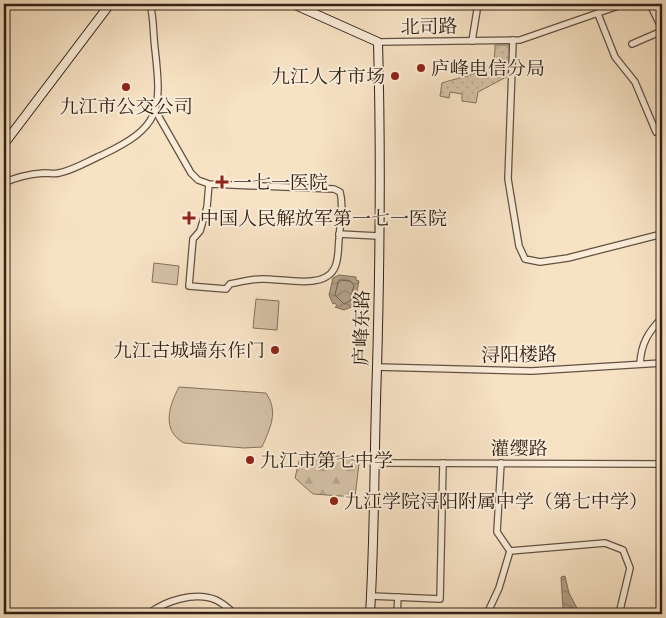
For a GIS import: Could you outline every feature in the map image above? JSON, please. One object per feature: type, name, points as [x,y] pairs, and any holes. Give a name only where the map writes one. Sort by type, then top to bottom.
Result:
[{"type":"main road","points":[[4,144],[110,4]]},
{"type":"main road","points":[[293,4],[378,42]]},
{"type":"main road","name":"庐峰东路","points":[[370,614],[377,367],[380,98],[378,42]]},
{"type":"street","points":[[4,183],[33,174],[59,173],[76,167],[125,144],[145,128],[155,110],[159,83],[150,4]]},
{"type":"street","points":[[472,41],[478,4]]},
{"type":"street","name":"北司路","points":[[378,42],[520,40],[624,4]]},
{"type":"street","points":[[632,44],[662,30],[650,4]]},
{"type":"street","points":[[598,14],[615,57],[635,82],[656,132]]},
{"type":"street","points":[[513,40],[508,179],[519,246],[526,259],[540,262],[568,258],[662,234]]},
{"type":"street","points":[[155,110],[191,173],[198,180],[208,184],[334,189],[340,192],[339,234],[335,269],[331,274],[316,281],[261,279],[230,284],[226,289],[189,286],[193,239],[200,231],[207,207],[208,184]]},
{"type":"street","points":[[339,234],[378,236]]},
{"type":"street","points":[[640,364],[640,353],[648,333],[662,318]]},
{"type":"street","name":"浔阳楼路","points":[[377,367],[532,371],[662,363]]},
{"type":"street","name":"灌缨路","points":[[375,463],[662,464]]},
{"type":"street","points":[[371,596],[440,599],[443,463]]},
{"type":"street","points":[[501,463],[497,532],[510,551]]},
{"type":"street","points":[[510,551],[605,543],[623,550],[630,568],[618,614]]},
{"type":"street","points":[[487,614],[499,588],[510,551]]},
{"type":"street","points":[[148,614],[154,609],[173,601],[200,597],[216,600],[235,614]]},
{"type":"street","points":[[397,614],[398,597]]},
{"type":"green space","points":[[495,45],[509,45],[510,75],[478,92],[476,103],[462,101],[462,94],[450,92],[449,98],[440,96],[442,83],[478,72],[490,65],[494,58]]},
{"type":"green space","points":[[154,263],[179,266],[177,285],[152,282]]},
{"type":"green space","points":[[256,299],[279,301],[277,330],[253,328]]},
{"type":"green space","points":[[179,387],[266,393],[273,413],[262,447],[244,448],[184,443],[177,438],[172,431],[169,417],[172,402]]},
{"type":"green space","points":[[347,456],[359,464],[355,497],[313,494],[295,478],[300,457]]},
{"type":"water","points":[[339,275],[356,277],[356,280],[359,281],[354,306],[344,310],[335,307],[337,306],[335,303],[333,304],[329,295],[333,278]]},
{"type":"water","points":[[565,576],[569,593],[578,610],[574,614],[557,614],[563,608],[561,577]]},
{"type":"place","name":"庐峰电信分局","points":[[421,68]]},
{"type":"place","name":"九江人才市场","points":[[395,76]]},
{"type":"place","name":"九江市公交公司","points":[[126,87]]},
{"type":"place","name":"一七一医院","points":[[222,182]]},
{"type":"place","name":"中国人民解放军第一七一医院","points":[[189,218]]},
{"type":"place","name":"九江古城墙东作门","points":[[275,350]]},
{"type":"place","name":"九江市第七中学","points":[[250,460]]},
{"type":"place","name":"九江学院浔阳附属中学（第七中学）","points":[[334,501]]}]
